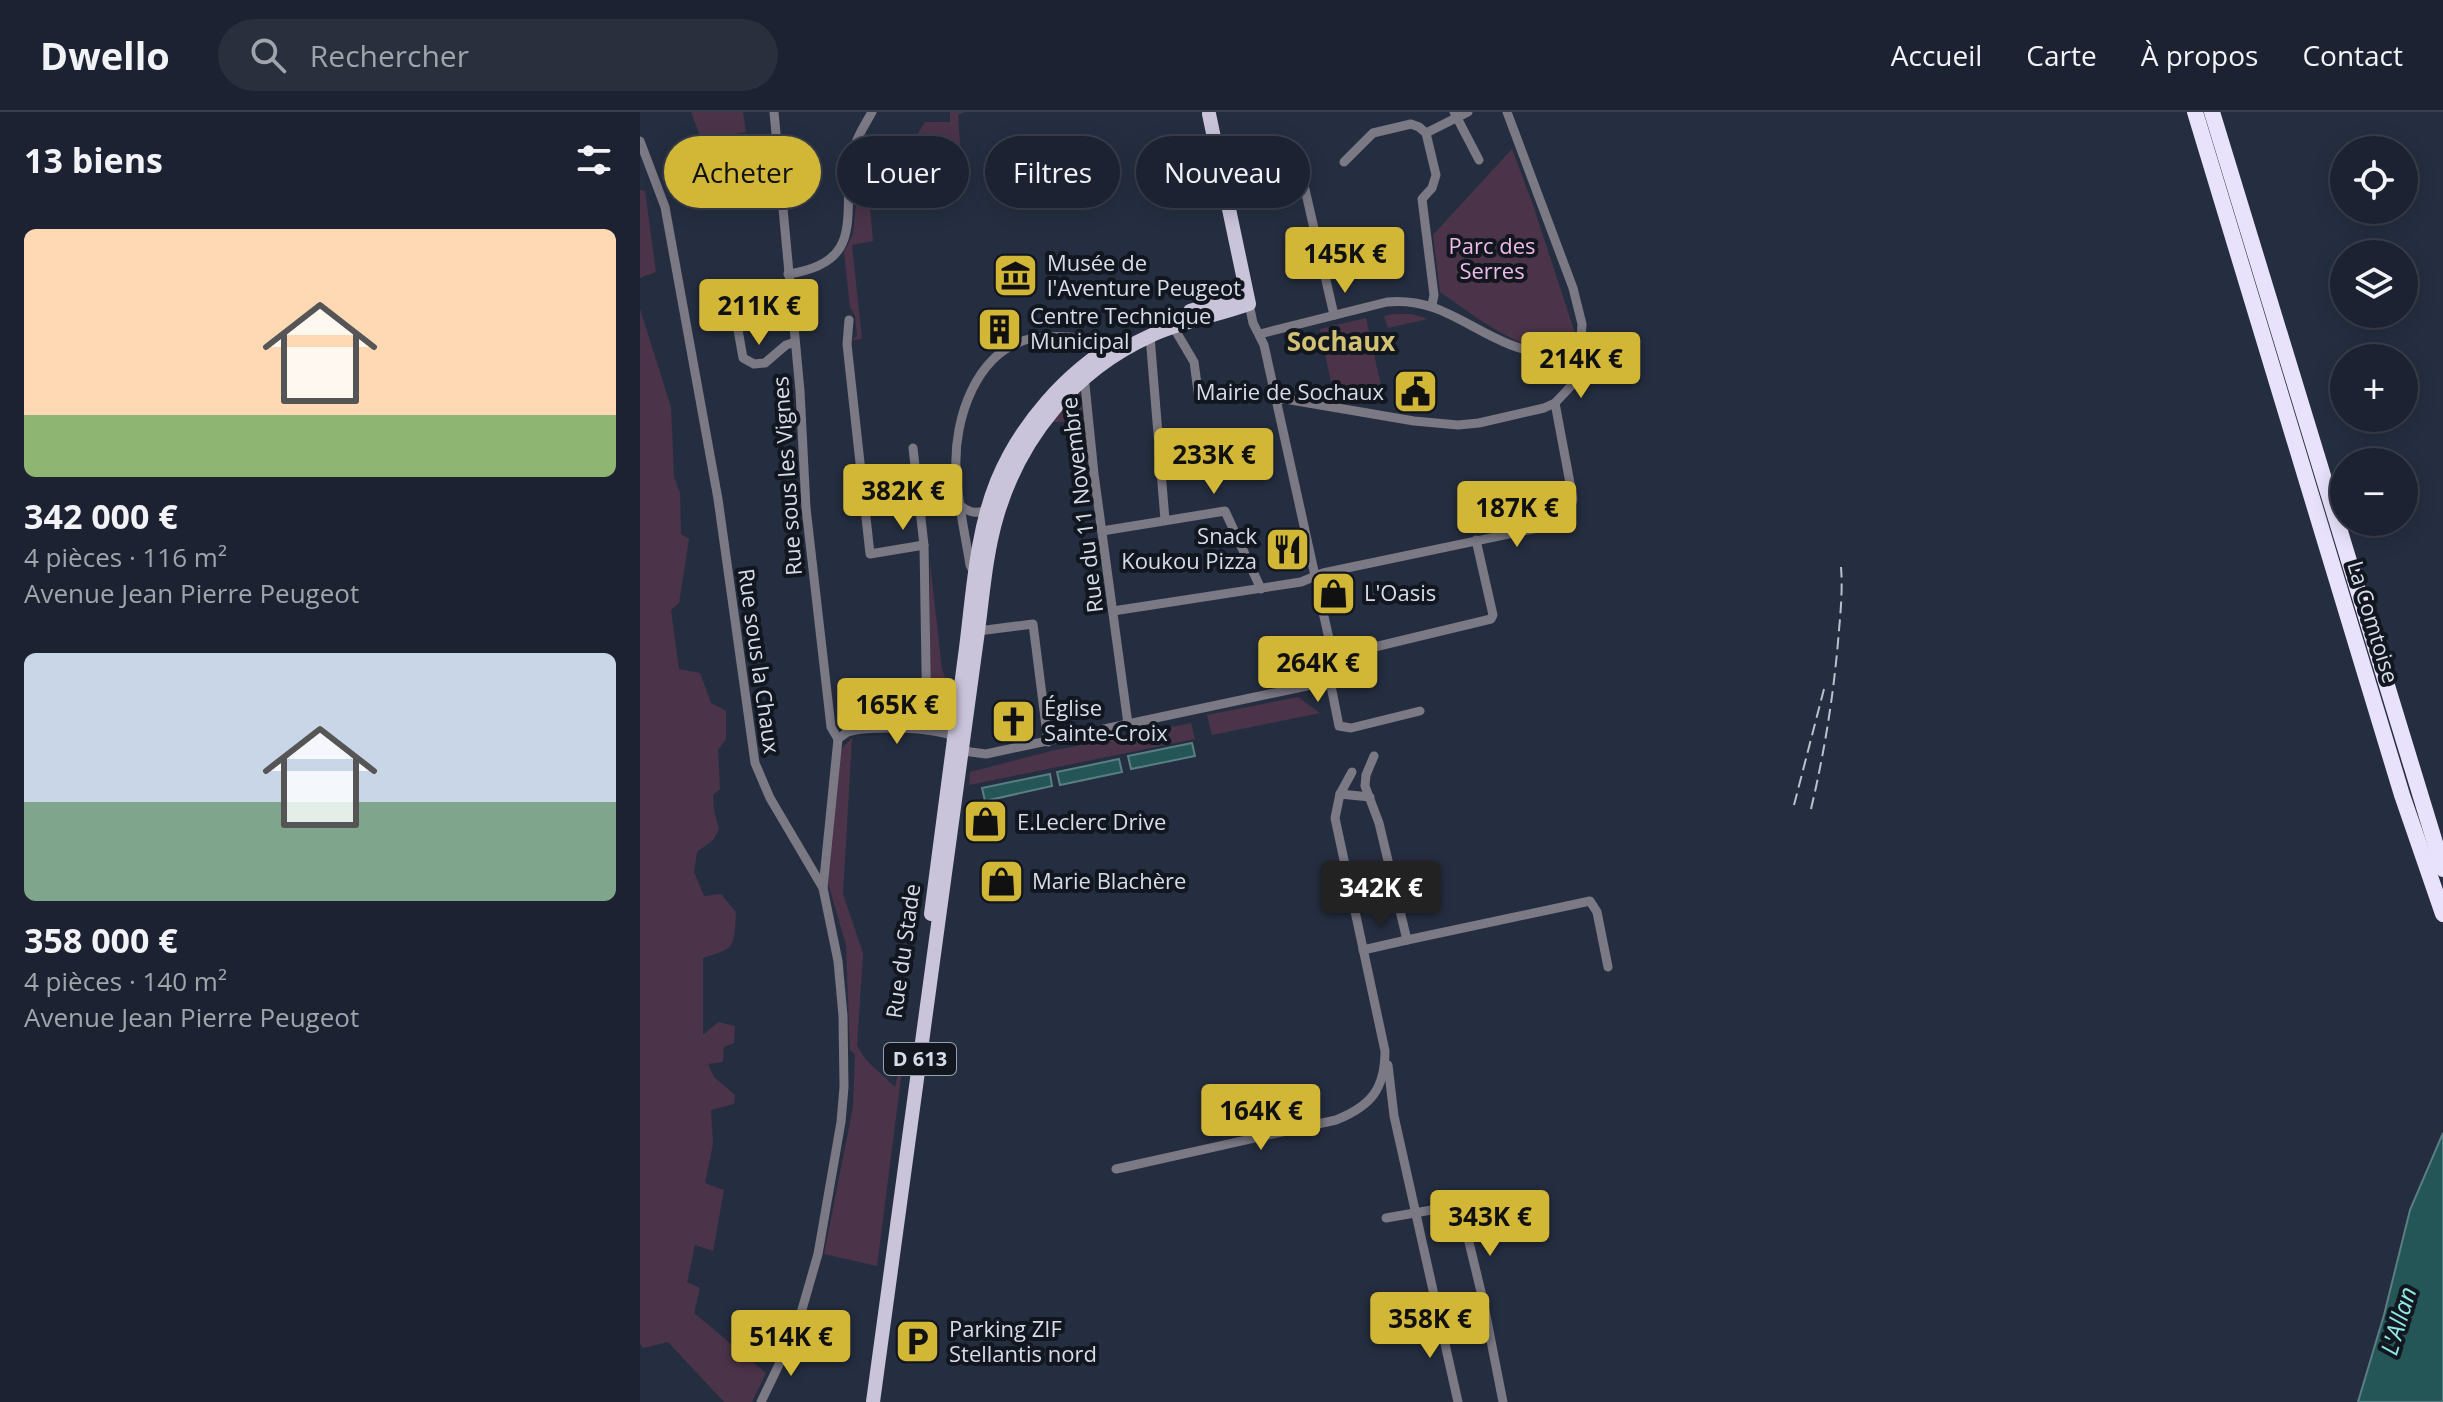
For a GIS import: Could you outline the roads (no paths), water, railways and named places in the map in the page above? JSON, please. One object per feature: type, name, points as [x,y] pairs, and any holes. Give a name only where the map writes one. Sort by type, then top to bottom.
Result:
[{"type":"highway","name":"La Comtoise","points":[[2195,112],[2406,808],[2442,910]]},
{"type":"highway","name":"La Comtoise","points":[[2212,112],[2443,869]]},
{"type":"main road","points":[[1210,113],[1247,298]]},
{"type":"main road","name":"D 613","points":[[955,735],[975,576],[988,510],[997,481],[1017,442],[1037,414],[1082,372],[1131,335],[1233,298],[1247,298]]},
{"type":"main road","name":"D 613","points":[[1101,358],[1150,336],[1170,322]]},
{"type":"main road","name":"D 613","points":[[963,751],[991,541],[1006,487],[1037,430],[1082,372]]},
{"type":"main road","name":"Rue du Stade","points":[[874,1364],[955,735]]},
{"type":"main road","name":"Rue du Stade","points":[[874,1364],[963,751]]},
{"type":"main road","name":"D 613","points":[[865,1402],[874,1364]]},
{"type":"main road","name":"D 613","points":[[873,1402],[874,1364]]},
{"type":"street","name":"Rue sous les Vignes","points":[[774,112],[811,560],[831,727],[838,739]]},
{"type":"street","points":[[788,274],[821,266],[835,256],[842,245],[848,221],[853,151],[857,137],[872,112]]},
{"type":"street","points":[[1426,133],[1456,115],[1468,112]]},
{"type":"street","points":[[1276,400],[1447,425],[1479,423],[1544,408],[1555,403],[1574,381],[1583,330],[1573,288],[1507,112]]},
{"type":"street","points":[[1456,115],[1479,160]]},
{"type":"street","points":[[1344,162],[1373,133],[1411,124],[1426,133],[1436,175],[1432,188],[1422,199],[1434,295],[1432,305]]},
{"type":"street","name":"Rue sous la Chaux","points":[[640,141],[665,207],[718,499],[755,763],[770,798],[823,888],[836,946],[843,1016],[841,1122],[830,1198],[802,1313],[761,1402]]},
{"type":"street","points":[[1309,208],[1334,315]]},
{"type":"street","points":[[1247,298],[1253,323],[1260,334],[1276,400],[1333,657],[1329,676],[1339,726],[1351,728],[1420,711]]},
{"type":"street","points":[[1260,334],[1394,302],[1432,305],[1521,349],[1580,356]]},
{"type":"street","points":[[735,313],[743,358],[754,364],[765,363],[786,345],[795,342]]},
{"type":"street","points":[[849,320],[847,344],[870,554],[924,545]]},
{"type":"street","points":[[1170,322],[1194,362],[1199,399]]},
{"type":"street","points":[[975,576],[970,565],[956,469],[961,422],[970,394],[987,367],[1014,345],[1048,336],[1090,339],[1101,358]]},
{"type":"street","points":[[1150,336],[1165,520]]},
{"type":"street","name":"Rue du 11 Novembre","points":[[1082,372],[1128,724]]},
{"type":"street","points":[[1113,611],[1261,589],[1557,524],[1569,514],[1573,499],[1555,403]]},
{"type":"street","points":[[913,448],[924,545],[927,730]]},
{"type":"street","points":[[961,506],[968,512],[988,510]]},
{"type":"street","points":[[1102,531],[1225,511],[1261,589]]},
{"type":"street","points":[[1333,657],[1491,619],[1493,615],[1476,540]]},
{"type":"street","points":[[978,631],[1033,624],[1048,742]]},
{"type":"street","points":[[951,762],[963,751],[986,754],[1048,742],[1307,686],[1329,676]]},
{"type":"street","points":[[823,888],[838,739],[850,731],[927,730],[955,735],[963,751]]},
{"type":"street","points":[[1374,756],[1365,786],[1379,823],[1407,940]]},
{"type":"street","points":[[1352,772],[1340,794],[1335,818],[1385,1051],[1394,1116],[1458,1402]]},
{"type":"street","points":[[1340,794],[1370,797]]},
{"type":"street","points":[[1363,950],[1590,901],[1597,912],[1608,967]]},
{"type":"street","points":[[1116,1169],[1336,1120],[1351,1114],[1379,1089],[1384,1073],[1385,1051]]},
{"type":"street","points":[[1386,1218],[1460,1205],[1503,1402]]},
{"type":"street","points":[[1435,1306],[1458,1301],[1473,1304],[1484,1316]]},
{"type":"water","points":[[1192,743],[1195,756],[1131,769],[1128,756]]},
{"type":"water","points":[[1119,759],[1122,772],[1060,785],[1057,772]]},
{"type":"water","points":[[1050,774],[1052,786],[985,801],[982,788]]},
{"type":"water","name":"L'Allan","points":[[2443,1133],[2443,1402],[2358,1402],[2410,1210]]},
{"type":"railway","points":[[1811,809],[1834,684],[1841,567]]},
{"type":"railway","points":[[1794,805],[1824,689]]},
{"type":"place","name":"Musée de l'Aventure Peugeot","points":[[1016,276]]},
{"type":"place","name":"Centre Technique Municipal","points":[[999,329]]},
{"type":"place","name":"Mairie de Sochaux","points":[[1415,392]]},
{"type":"place","name":"Snack Koukou Pizza","points":[[1288,549]]},
{"type":"place","name":"L'Oasis","points":[[1333,593]]},
{"type":"place","name":"Église Sainte-Croix","points":[[1013,721]]},
{"type":"place","name":"E.Leclerc Drive","points":[[986,822]]},
{"type":"place","name":"Marie Blachère","points":[[1001,881]]},
{"type":"place","name":"Parking ZIF Stellantis nord","points":[[918,1342]]},
{"type":"district","name":"Sochaux","points":[[1341,342]]},
{"type":"park label","name":"Parc des Serres","points":[[1492,258]]}]
